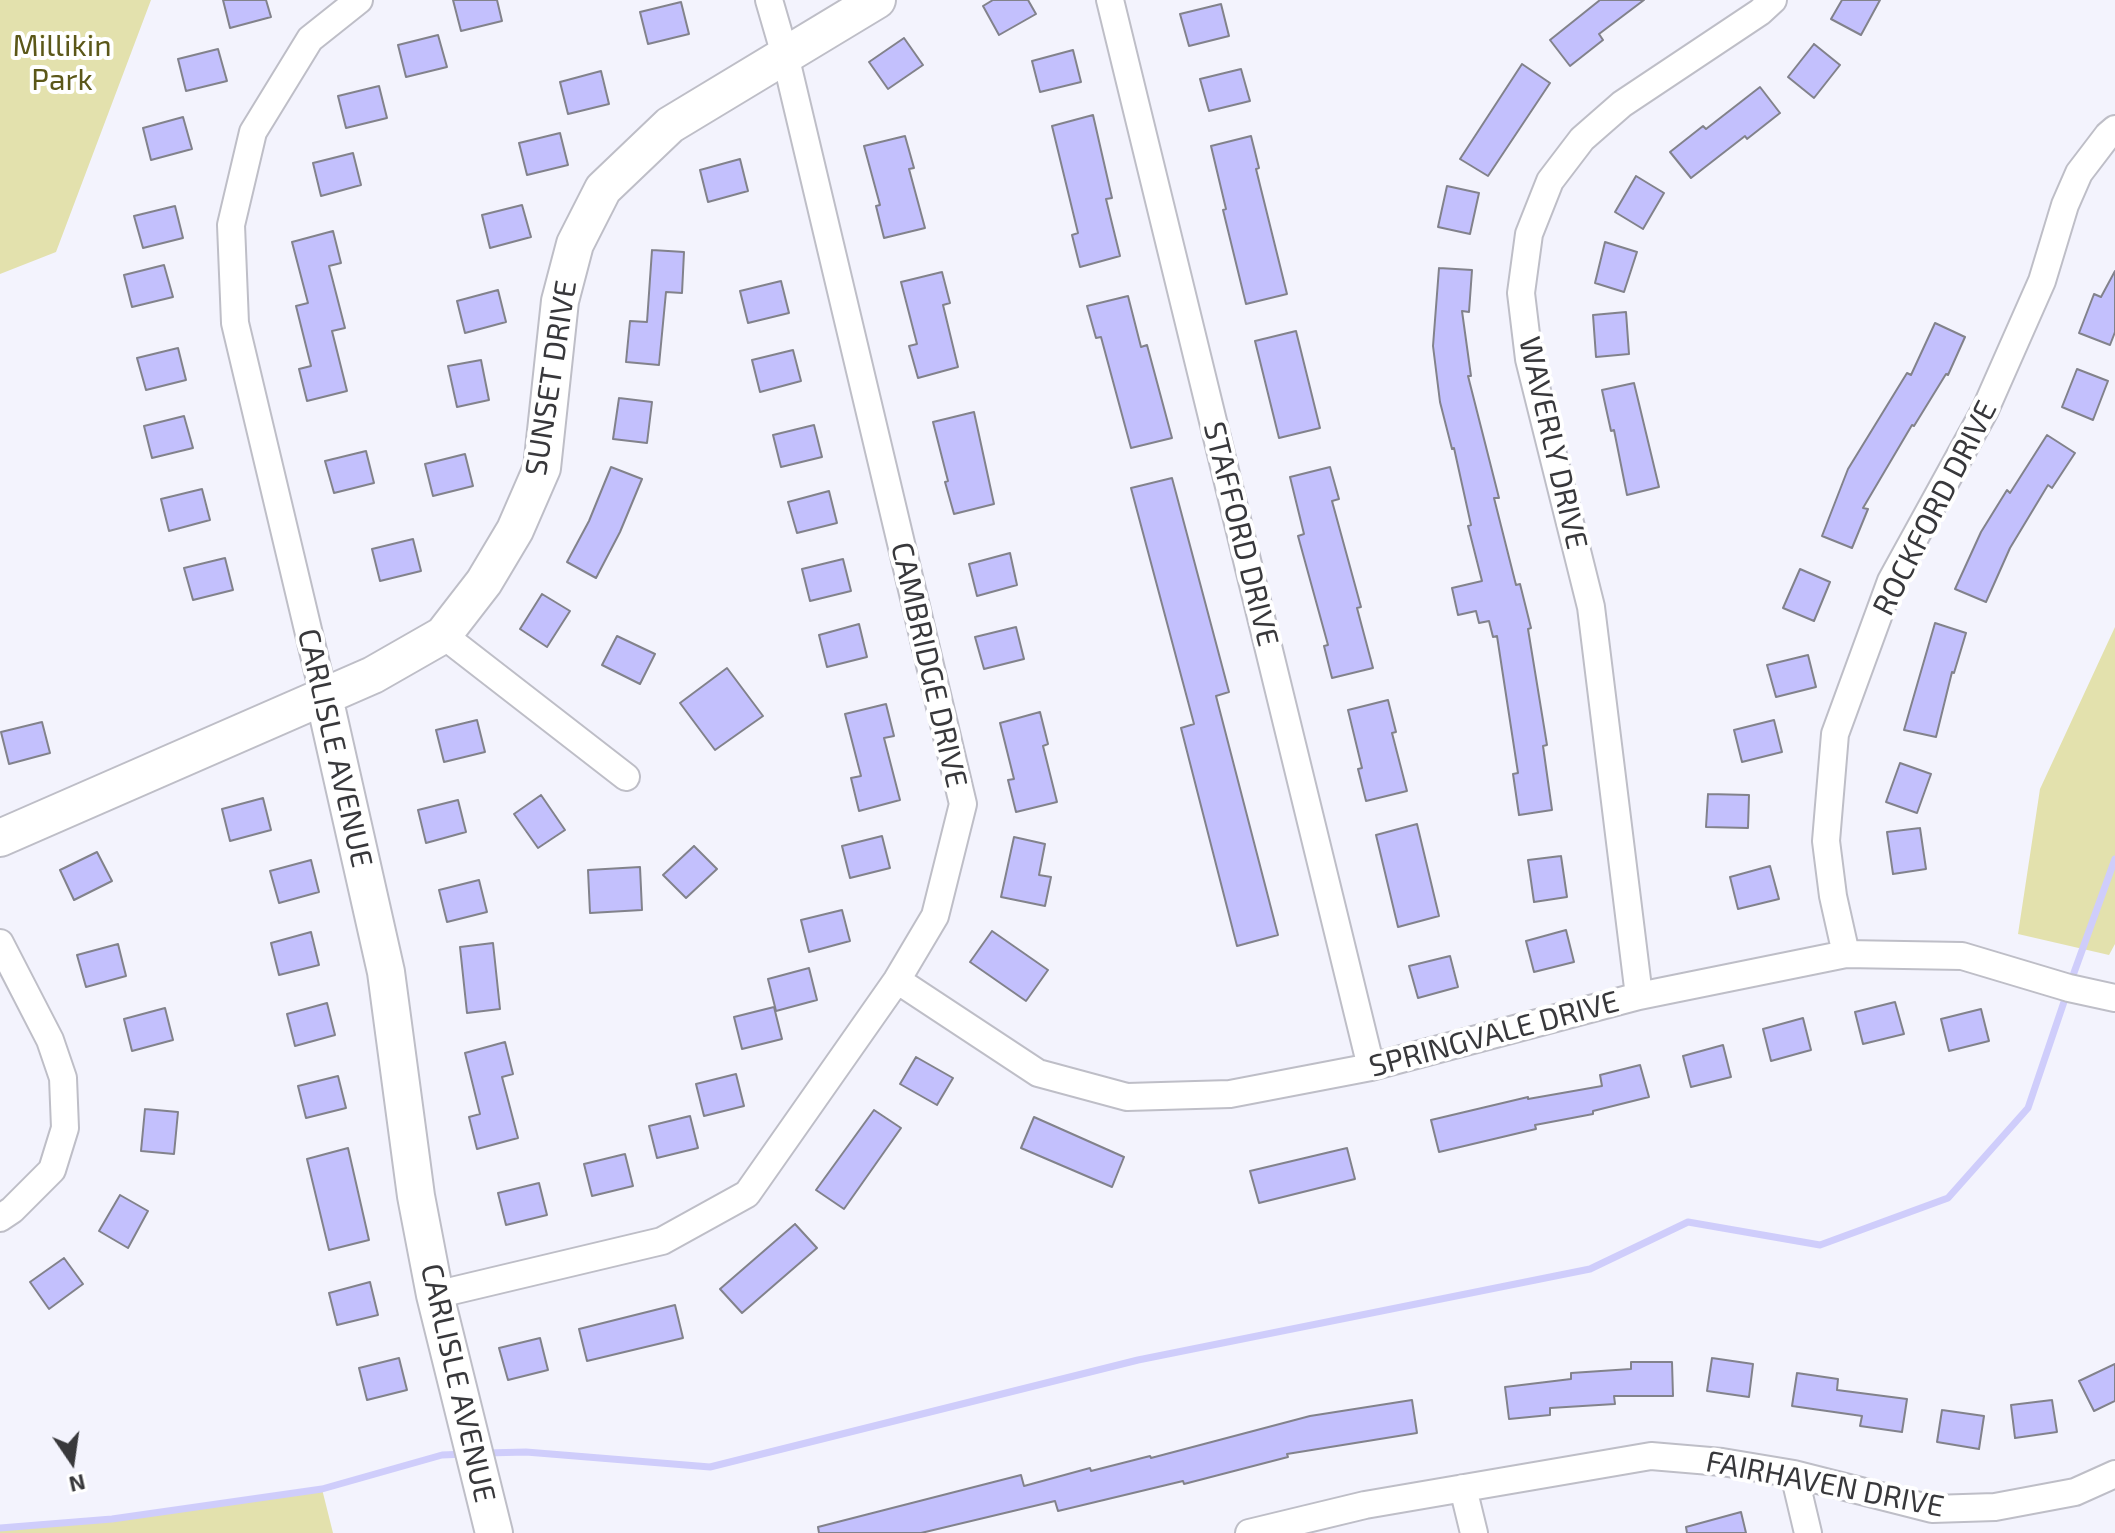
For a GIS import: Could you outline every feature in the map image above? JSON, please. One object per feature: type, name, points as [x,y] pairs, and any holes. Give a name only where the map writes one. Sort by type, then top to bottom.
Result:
[{"type":"street","name":"CARLISLE AVENUE","points":[[359,0],[310,39],[253,132],[231,225],[235,323],[386,972],[416,1196],[435,1295],[494,1533]]},
{"type":"street","name":"CAMBRIDGE DRIVE","points":[[435,1295],[662,1241],[747,1194],[897,980],[935,916],[963,804],[785,55],[769,0]]},
{"type":"street","name":"SUNSET DRIVE","points":[[0,838],[373,675],[443,635],[484,582],[515,530],[542,468],[560,301],[575,244],[603,189],[670,125],[877,0]]},
{"type":"street","name":"STAFFORD DRIVE","points":[[1110,0],[1371,1067]]},
{"type":"street","name":"WAVERLY DRIVE","points":[[1639,996],[1591,607],[1529,359],[1521,293],[1525,263],[1529,234],[1550,181],[1582,139],[1622,104],[1760,12],[1773,0]]},
{"type":"street","name":"ROCKFORD DRIVE","points":[[1846,954],[1833,896],[1826,841],[1835,734],[1891,581],[1985,410],[2042,281],[2065,205],[2079,173],[2115,129]]},
{"type":"street","points":[[443,635],[626,777]]},
{"type":"street","points":[[0,943],[50,1040],[63,1078],[65,1128],[52,1170],[0,1218]]},
{"type":"street","name":"SPRINGVALE DRIVE","points":[[897,980],[1038,1073],[1127,1097],[1230,1094],[1371,1067],[1639,996],[1846,954],[1962,956],[2069,988],[2115,998]]},
{"type":"street","name":"FAIRHAVEN DRIVE","points":[[1249,1533],[1365,1505],[1651,1456],[1722,1462],[1794,1474],[1932,1509],[1995,1507],[2075,1492],[2115,1474]]},
{"type":"street","points":[[1794,1474],[1808,1533]]},
{"type":"street","points":[[1463,1488],[1474,1533]]},
{"type":"green space","name":"Millikin Park","points":[[0,0],[151,0],[56,252],[0,274]]},
{"type":"green space","points":[[2115,627],[2115,944],[2109,955],[2018,934],[2040,789]]},
{"type":"green space","points":[[322,1489],[333,1533],[0,1533],[0,1528],[112,1519]]},
{"type":"building","points":[[223,0],[266,0],[271,17],[230,28]]},
{"type":"building","points":[[453,0],[497,0],[502,21],[461,31]]},
{"type":"building","points":[[993,0],[1028,0],[1036,14],[999,35],[983,6]]},
{"type":"building","points":[[1600,0],[1644,0],[1599,34],[1603,40],[1570,66],[1550,40]]},
{"type":"building","points":[[1842,0],[1880,0],[1861,35],[1831,19]]},
{"type":"building","points":[[681,2],[689,34],[648,44],[640,12]]},
{"type":"building","points":[[1221,4],[1229,36],[1189,46],[1180,14]]},
{"type":"building","points":[[438,35],[447,67],[406,77],[398,45]]},
{"type":"building","points":[[904,38],[923,65],[888,89],[869,62]]},
{"type":"building","points":[[1814,44],[1840,65],[1814,98],[1788,77]]},
{"type":"building","points":[[218,49],[227,81],[186,91],[178,59]]},
{"type":"building","points":[[1073,50],[1081,82],[1040,92],[1032,61]]},
{"type":"building","points":[[1522,64],[1550,83],[1488,176],[1460,159]]},
{"type":"building","points":[[1241,69],[1250,101],[1209,111],[1200,79]]},
{"type":"building","points":[[601,71],[609,104],[568,114],[560,82]]},
{"type":"building","points":[[379,86],[387,118],[346,128],[338,96]]},
{"type":"building","points":[[1760,87],[1780,113],[1691,178],[1670,152],[1703,126],[1706,129]]},
{"type":"building","points":[[1093,115],[1112,198],[1106,199],[1120,256],[1080,267],[1072,235],[1078,233],[1052,126]]},
{"type":"building","points":[[183,117],[192,149],[151,160],[143,128]]},
{"type":"building","points":[[560,133],[568,165],[527,175],[519,143]]},
{"type":"building","points":[[905,136],[914,168],[909,169],[925,228],[884,238],[876,206],[880,205],[864,146]]},
{"type":"building","points":[[1251,136],[1259,168],[1256,169],[1287,294],[1246,304],[1211,146]]},
{"type":"building","points":[[353,153],[361,185],[321,196],[313,163]]},
{"type":"building","points":[[740,159],[748,191],[708,202],[700,170]]},
{"type":"building","points":[[1636,176],[1664,193],[1643,229],[1615,212]]},
{"type":"building","points":[[1447,186],[1479,193],[1470,234],[1438,227]]},
{"type":"building","points":[[522,205],[531,237],[490,248],[482,215]]},
{"type":"building","points":[[175,206],[183,238],[143,248],[134,216]]},
{"type":"building","points":[[333,231],[341,263],[329,266],[345,328],[332,331],[347,391],[307,401],[299,369],[311,366],[296,306],[308,303],[292,242]]},
{"type":"building","points":[[1605,242],[1637,252],[1624,292],[1595,283]]},
{"type":"building","points":[[652,250],[684,252],[682,293],[666,292],[659,365],[626,362],[630,321],[647,322]]},
{"type":"building","points":[[164,265],[173,297],[132,307],[124,275]]},
{"type":"building","points":[[1439,268],[1472,270],[1469,312],[1462,311],[1471,376],[1468,376],[1499,498],[1494,498],[1516,585],[1520,584],[1531,628],[1528,629],[1547,745],[1543,746],[1552,810],[1519,815],[1513,774],[1518,773],[1497,636],[1493,637],[1489,621],[1479,623],[1476,611],[1458,615],[1452,588],[1482,581],[1454,448],[1440,402],[1433,346]]},
{"type":"building","points":[[2115,271],[2115,332],[2110,345],[2079,333],[2094,294],[2101,297]]},
{"type":"building","points":[[942,272],[950,303],[943,305],[958,367],[918,378],[909,346],[917,344],[901,282]]},
{"type":"building","points":[[781,281],[789,313],[748,323],[740,291]]},
{"type":"building","points":[[498,290],[506,322],[465,333],[457,301]]},
{"type":"building","points":[[1128,296],[1141,347],[1147,345],[1172,438],[1131,448],[1101,337],[1096,338],[1087,306]]},
{"type":"building","points":[[1626,312],[1629,354],[1596,357],[1593,315]]},
{"type":"building","points":[[1935,323],[1965,337],[1948,375],[1912,425],[1863,508],[1868,509],[1852,548],[1822,536],[1848,469],[1907,373],[1911,375]]},
{"type":"building","points":[[1296,331],[1320,428],[1279,438],[1255,341]]},
{"type":"building","points":[[178,348],[186,380],[146,390],[137,358]]},
{"type":"building","points":[[793,350],[801,381],[760,392],[752,360]]},
{"type":"building","points":[[481,360],[489,400],[457,407],[448,366]]},
{"type":"building","points":[[2077,369],[2108,381],[2093,420],[2062,407]]},
{"type":"building","points":[[1634,383],[1659,487],[1627,495],[1614,430],[1611,431],[1602,390]]},
{"type":"building","points":[[619,398],[652,402],[647,443],[613,439]]},
{"type":"building","points":[[974,412],[994,504],[954,514],[933,422]]},
{"type":"building","points":[[184,416],[193,448],[152,458],[144,426]]},
{"type":"building","points":[[814,425],[822,457],[781,467],[773,435]]},
{"type":"building","points":[[2047,435],[2075,453],[2052,488],[2048,485],[2010,548],[1986,602],[1955,589],[1981,532]]},
{"type":"building","points":[[366,451],[374,483],[334,493],[325,461]]},
{"type":"building","points":[[465,454],[473,486],[433,496],[425,464]]},
{"type":"building","points":[[611,467],[642,479],[596,578],[567,562],[589,521]]},
{"type":"building","points":[[1330,467],[1339,499],[1332,501],[1361,607],[1357,608],[1373,668],[1332,678],[1324,646],[1328,645],[1298,536],[1304,534],[1290,477]]},
{"type":"building","points":[[1172,478],[1229,692],[1216,696],[1278,935],[1237,946],[1181,728],[1194,724],[1131,488]]},
{"type":"building","points":[[202,489],[210,520],[169,531],[161,499]]},
{"type":"building","points":[[829,491],[837,523],[797,533],[788,502]]},
{"type":"building","points":[[413,539],[421,571],[380,581],[372,549]]},
{"type":"building","points":[[1010,553],[1017,585],[977,596],[969,564]]},
{"type":"building","points":[[225,558],[233,590],[193,600],[184,568]]},
{"type":"building","points":[[843,559],[851,591],[810,601],[802,569]]},
{"type":"building","points":[[1800,569],[1830,582],[1814,621],[1783,608]]},
{"type":"building","points":[[542,594],[570,611],[547,647],[520,629]]},
{"type":"building","points":[[1935,623],[1966,633],[1952,672],[1936,737],[1904,730]]},
{"type":"building","points":[[859,624],[867,657],[827,667],[819,635]]},
{"type":"building","points":[[1016,627],[1024,659],[984,669],[975,637]]},
{"type":"building","points":[[617,636],[655,654],[640,684],[602,665]]},
{"type":"building","points":[[1808,655],[1816,687],[1776,697],[1767,665]]},
{"type":"building","points":[[727,668],[763,716],[715,750],[680,703]]},
{"type":"building","points":[[1388,700],[1396,732],[1392,733],[1407,791],[1366,801],[1358,769],[1362,768],[1348,710]]},
{"type":"building","points":[[886,704],[894,736],[884,738],[900,800],[859,811],[851,778],[861,776],[845,714]]},
{"type":"building","points":[[1040,712],[1048,744],[1043,746],[1057,802],[1016,812],[1008,780],[1014,779],[1000,723]]},
{"type":"building","points":[[477,720],[485,752],[444,762],[436,730]]},
{"type":"building","points":[[1774,720],[1782,752],[1742,762],[1734,730]]},
{"type":"building","points":[[42,722],[50,753],[9,764],[1,732]]},
{"type":"building","points":[[1900,763],[1931,774],[1917,813],[1886,802]]},
{"type":"building","points":[[1708,794],[1749,795],[1748,828],[1706,827]]},
{"type":"building","points":[[541,795],[565,830],[538,848],[514,814]]},
{"type":"building","points":[[263,798],[271,830],[230,841],[222,809]]},
{"type":"building","points":[[458,800],[466,832],[426,843],[418,810]]},
{"type":"building","points":[[1417,824],[1439,916],[1398,927],[1376,835]]},
{"type":"building","points":[[1920,828],[1926,869],[1893,874],[1887,832]]},
{"type":"building","points":[[882,836],[890,868],[850,878],[842,846]]},
{"type":"building","points":[[1014,837],[1045,844],[1039,875],[1051,877],[1045,906],[1001,897]]},
{"type":"building","points":[[694,846],[717,869],[686,898],[663,875]]},
{"type":"building","points":[[97,852],[112,881],[74,900],[60,870]]},
{"type":"building","points":[[1561,856],[1567,897],[1534,902],[1528,860]]},
{"type":"building","points":[[311,860],[319,892],[279,903],[270,871]]},
{"type":"building","points":[[1770,866],[1779,899],[1738,909],[1730,877]]},
{"type":"building","points":[[640,867],[642,910],[590,913],[588,870]]},
{"type":"building","points":[[479,880],[487,912],[447,922],[439,890]]},
{"type":"building","points":[[842,910],[850,941],[809,952],[801,920]]},
{"type":"building","points":[[1566,930],[1574,962],[1534,972],[1526,941]]},
{"type":"building","points":[[992,931],[1048,970],[1026,1001],[970,962]]},
{"type":"building","points":[[311,932],[319,965],[279,975],[271,943]]},
{"type":"building","points":[[493,943],[500,1009],[467,1013],[460,947]]},
{"type":"building","points":[[118,944],[126,976],[86,987],[77,955]]},
{"type":"building","points":[[1450,956],[1458,987],[1418,998],[1409,966]]},
{"type":"building","points":[[809,968],[817,1000],[776,1011],[768,979]]},
{"type":"building","points":[[1895,1002],[1904,1034],[1863,1044],[1855,1012]]},
{"type":"building","points":[[327,1003],[335,1035],[295,1046],[287,1014]]},
{"type":"building","points":[[774,1007],[782,1039],[742,1049],[734,1017]]},
{"type":"building","points":[[165,1008],[173,1040],[132,1051],[124,1019]]},
{"type":"building","points":[[1981,1009],[1989,1041],[1949,1051],[1941,1019]]},
{"type":"building","points":[[1803,1018],[1811,1050],[1771,1061],[1763,1029]]},
{"type":"building","points":[[505,1042],[513,1074],[502,1077],[518,1138],[477,1149],[469,1117],[480,1114],[465,1053]]},
{"type":"building","points":[[1723,1045],[1731,1077],[1691,1087],[1683,1056]]},
{"type":"building","points":[[916,1057],[953,1078],[937,1105],[900,1084]]},
{"type":"building","points":[[1640,1065],[1649,1097],[1439,1152],[1431,1120],[1528,1097],[1602,1086],[1600,1075]]},
{"type":"building","points":[[736,1074],[744,1106],[704,1116],[696,1084]]},
{"type":"building","points":[[338,1076],[346,1108],[306,1118],[298,1086]]},
{"type":"building","points":[[145,1109],[178,1112],[174,1154],[141,1151]]},
{"type":"building","points":[[874,1110],[901,1128],[844,1209],[816,1190]]},
{"type":"building","points":[[690,1116],[698,1148],[657,1158],[649,1126]]},
{"type":"building","points":[[1034,1117],[1124,1157],[1112,1187],[1021,1148]]},
{"type":"building","points":[[348,1148],[369,1240],[329,1250],[307,1159]]},
{"type":"building","points":[[1347,1148],[1355,1179],[1259,1203],[1250,1171]]},
{"type":"building","points":[[625,1154],[633,1186],[592,1196],[584,1164]]},
{"type":"building","points":[[539,1183],[547,1215],[506,1225],[498,1193]]},
{"type":"building","points":[[120,1195],[148,1211],[128,1248],[99,1231]]},
{"type":"building","points":[[795,1224],[817,1248],[742,1313],[720,1289]]},
{"type":"building","points":[[64,1258],[83,1284],[49,1309],[30,1282]]},
{"type":"building","points":[[370,1282],[378,1315],[337,1325],[329,1293]]},
{"type":"building","points":[[675,1305],[683,1338],[587,1361],[579,1329]]},
{"type":"building","points":[[540,1338],[548,1370],[508,1380],[499,1348]]},
{"type":"building","points":[[399,1358],[407,1390],[367,1400],[359,1368]]},
{"type":"building","points":[[1712,1358],[1753,1364],[1749,1397],[1707,1391]]},
{"type":"building","points":[[1631,1362],[1672,1362],[1673,1396],[1614,1396],[1615,1404],[1550,1408],[1550,1415],[1509,1419],[1505,1387],[1571,1379],[1571,1373],[1631,1369]]},
{"type":"building","points":[[2115,1364],[2115,1401],[2094,1411],[2079,1381]]},
{"type":"building","points":[[1797,1373],[1838,1379],[1837,1390],[1907,1399],[1902,1432],[1860,1426],[1862,1416],[1792,1406]]},
{"type":"building","points":[[1412,1400],[1417,1433],[1287,1454],[1288,1457],[1184,1484],[1183,1481],[1058,1511],[1055,1501],[921,1533],[819,1533],[818,1527],[1021,1475],[1024,1486],[1090,1468],[1091,1471],[1151,1458],[1310,1416]]},
{"type":"building","points":[[2052,1400],[2057,1432],[2015,1438],[2011,1405]]},
{"type":"building","points":[[1942,1410],[1984,1416],[1979,1449],[1937,1442]]},
{"type":"building","points":[[1741,1512],[1746,1533],[1687,1533],[1686,1527]]},
{"type":"waterway","points":[[2071,981],[2115,859]]},
{"type":"waterway","points":[[486,1453],[526,1452],[710,1467],[1138,1360],[1590,1269],[1688,1222],[1820,1245],[1948,1198],[2028,1108],[2067,993]]},
{"type":"waterway","points":[[0,1528],[112,1519],[322,1489],[442,1455],[466,1454]]}]
